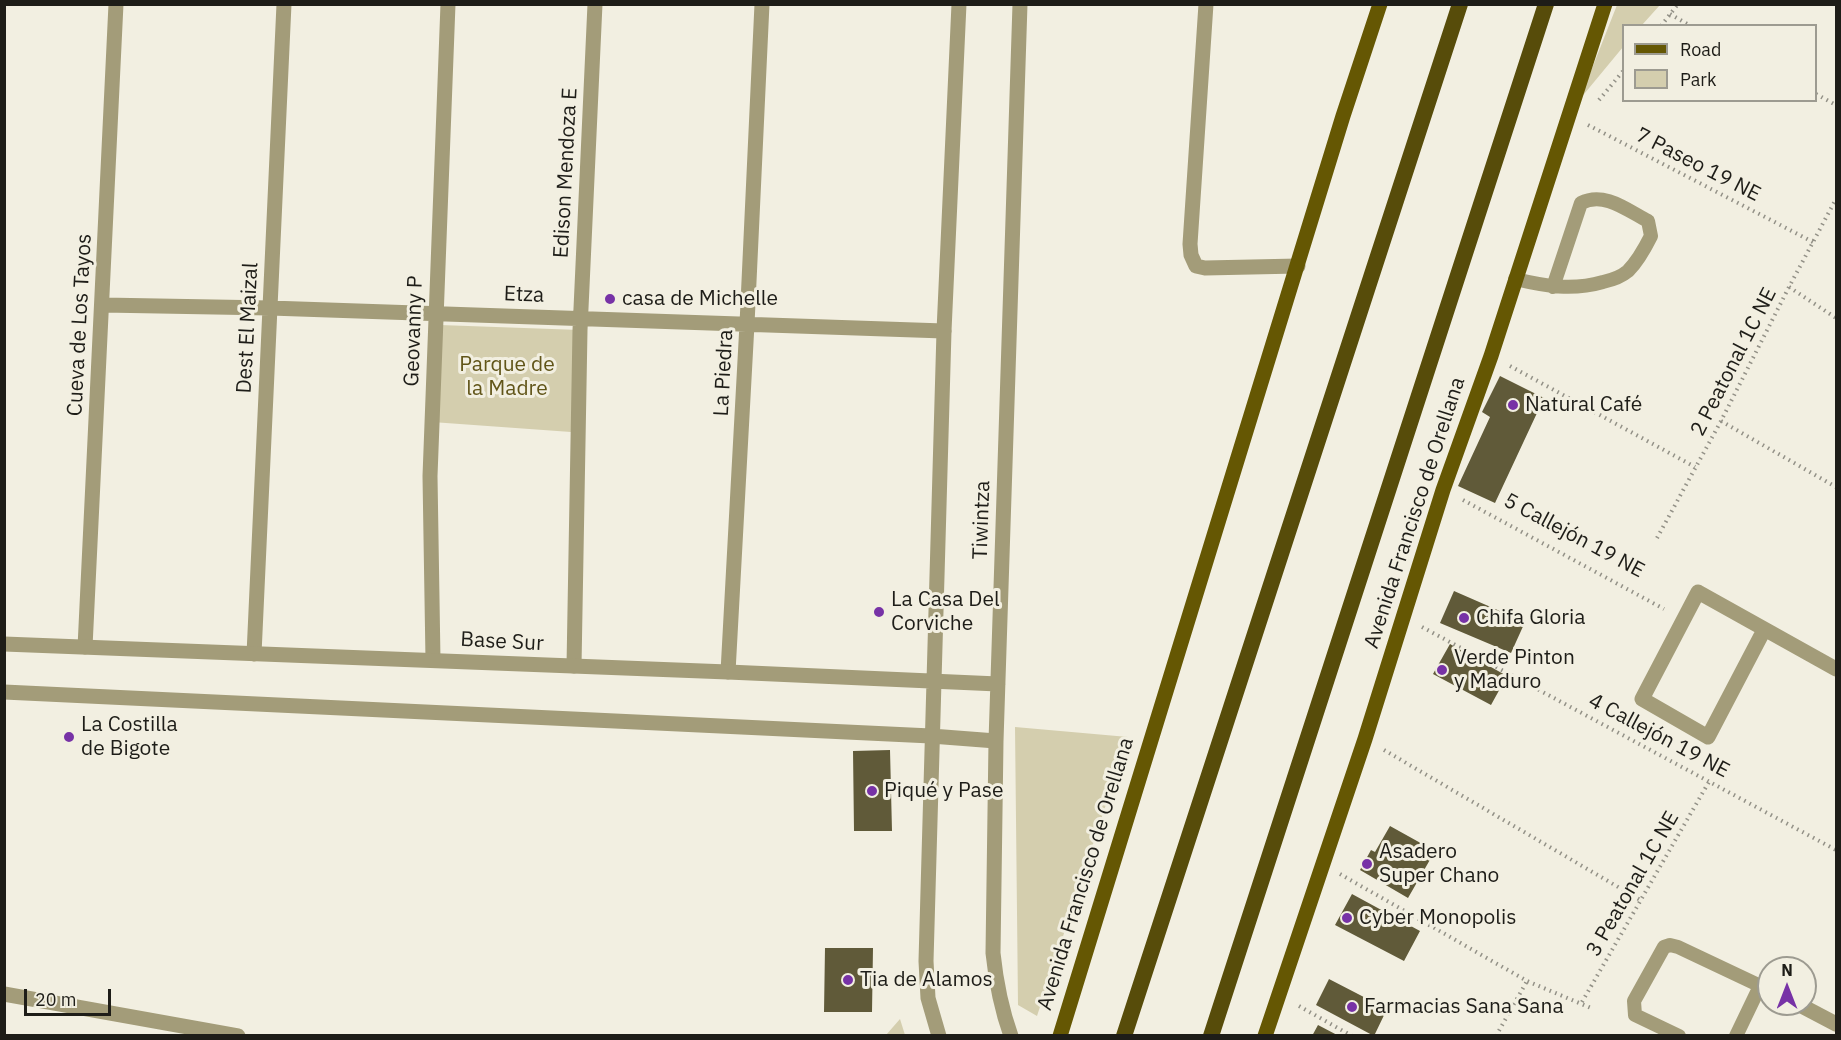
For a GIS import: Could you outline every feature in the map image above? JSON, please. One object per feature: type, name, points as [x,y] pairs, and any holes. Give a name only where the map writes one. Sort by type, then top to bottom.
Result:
[{"type":"highway","points":[[1124,1035],[1460,4]]},
{"type":"highway","name":"Avenida Francisco de Orellana","points":[[1211,1035],[1546,4]]},
{"type":"main road","name":"Avenida Francisco de Orellana","points":[[1060,1035],[1299,266],[1343,116],[1380,4]]},
{"type":"main road","name":"Avenida Francisco de Orellana","points":[[1265,1035],[1365,739],[1443,490],[1491,356],[1515,279],[1574,119],[1605,4]]},
{"type":"street","name":"Cueva de Los Tayos","points":[[86,647],[116,4]]},
{"type":"street","name":"Dest El Maizal","points":[[254,654],[284,4]]},
{"type":"street","name":"Geovanny P","points":[[432,660],[430,476],[448,4]]},
{"type":"street","name":"Edison Mendoza E","points":[[574,666],[581,318],[595,4]]},
{"type":"street","name":"La Piedra","points":[[728,672],[762,4]]},
{"type":"street","name":"Tiwintza","points":[[939,1035],[928,998],[926,961],[944,331],[959,4]]},
{"type":"street","name":"Tiwintza","points":[[1011,1035],[1004,1016],[993,953],[996,741],[1020,4]]},
{"type":"street","points":[[1206,4],[1191,244],[1193,262],[1205,268],[1299,266]]},
{"type":"street","name":"Etza","points":[[103,305],[436,313],[944,331]]},
{"type":"street","points":[[1764,630],[1708,736],[1642,699],[1698,592],[1836,669]]},
{"type":"street","name":"Base Sur","points":[[4,644],[998,684]]},
{"type":"street","points":[[4,692],[996,741]]},
{"type":"street","points":[[4,994],[157,1029],[238,1035]]},
{"type":"street","points":[[1817,1014],[1836,1024]]},
{"type":"lane","points":[[1515,279],[1553,288],[1587,286],[1615,279],[1626,272],[1641,255],[1651,236],[1648,221],[1606,200],[1589,199],[1581,203],[1553,288]]},
{"type":"lane","points":[[1679,1035],[1635,1015],[1633,1008],[1634,1001],[1664,947],[1670,945],[1678,947],[1757,984]]},
{"type":"lane","points":[[1736,1035],[1757,1001]]},
{"type":"path","points":[[1662,24],[1678,4]]},
{"type":"path","points":[[1670,14],[1688,24]]},
{"type":"path","points":[[1574,119],[1622,71]]},
{"type":"path","points":[[1817,94],[1836,105]]},
{"type":"path","name":"7 Paseo 19 NE","points":[[1574,119],[1813,242]]},
{"type":"path","name":"2 Peatonal 1C NE","points":[[1657,538],[1721,421],[1836,199]]},
{"type":"path","points":[[1789,286],[1836,318]]},
{"type":"path","points":[[1491,356],[1695,467]]},
{"type":"path","points":[[1721,421],[1836,487]]},
{"type":"path","name":"5 Callejón 19 NE","points":[[1443,490],[1684,620]]},
{"type":"path","name":"4 Callejón 19 NE","points":[[1403,617],[1710,780],[1836,850]]},
{"type":"path","points":[[1365,739],[1642,901]]},
{"type":"path","name":"3 Peatonal 1C NE","points":[[1582,1002],[1710,780]]},
{"type":"path","points":[[1323,864],[1527,981],[1582,1002],[1591,1008]]},
{"type":"path","points":[[1496,1035],[1527,981]]},
{"type":"path","points":[[1280,996],[1352,1035]]},
{"type":"green space","points":[[1617,5],[1660,5],[1643,24],[1622,24],[1622,48],[1580,99]]},
{"type":"green space","name":"Parque de la Madre","points":[[440,325],[580,330],[571,432],[432,422]]},
{"type":"green space","points":[[1015,727],[1128,737],[1037,1016],[1018,1005]]},
{"type":"green space","points":[[900,1019],[905,1035],[886,1035]]},
{"type":"building","points":[[1500,376],[1544,398],[1495,503],[1458,486],[1490,417],[1482,412]]},
{"type":"building","points":[[1454,591],[1525,622],[1511,653],[1440,623]]},
{"type":"building","points":[[1450,644],[1507,676],[1491,705],[1433,674]]},
{"type":"building","name":"Piqué y Pase","points":[[890,750],[892,831],[854,831],[853,751]]},
{"type":"building","points":[[1390,826],[1435,851],[1408,898],[1360,870],[1371,850],[1375,852]]},
{"type":"building","points":[[1352,894],[1420,931],[1404,961],[1335,925]]},
{"type":"building","name":"Tia de Alamos","points":[[825,948],[873,948],[872,1012],[824,1012]]},
{"type":"building","name":"Farmacias Sana Sana","points":[[1329,979],[1387,1009],[1374,1036],[1316,1005]]},
{"type":"building","points":[[1318,1025],[1339,1036],[1312,1036]]},
{"type":"place","name":"casa de Michelle","points":[[610,299]]},
{"type":"place","name":"Natural Café","points":[[1513,405]]},
{"type":"place","name":"La Casa Del Corviche","points":[[879,612]]},
{"type":"place","name":"Chifa Gloria","points":[[1464,618]]},
{"type":"place","name":"Verde Pinton y Maduro","points":[[1442,670]]},
{"type":"place","name":"La Costilla de Bigote","points":[[69,737]]},
{"type":"place","name":"Piqué y Pase","points":[[872,791]]},
{"type":"place","name":"Asadero Super Chano","points":[[1367,864]]},
{"type":"place","name":"Cyber Monopolis","points":[[1347,918]]},
{"type":"place","name":"Tia de Alamos","points":[[848,980]]},
{"type":"place","name":"Farmacias Sana Sana","points":[[1352,1007]]}]
